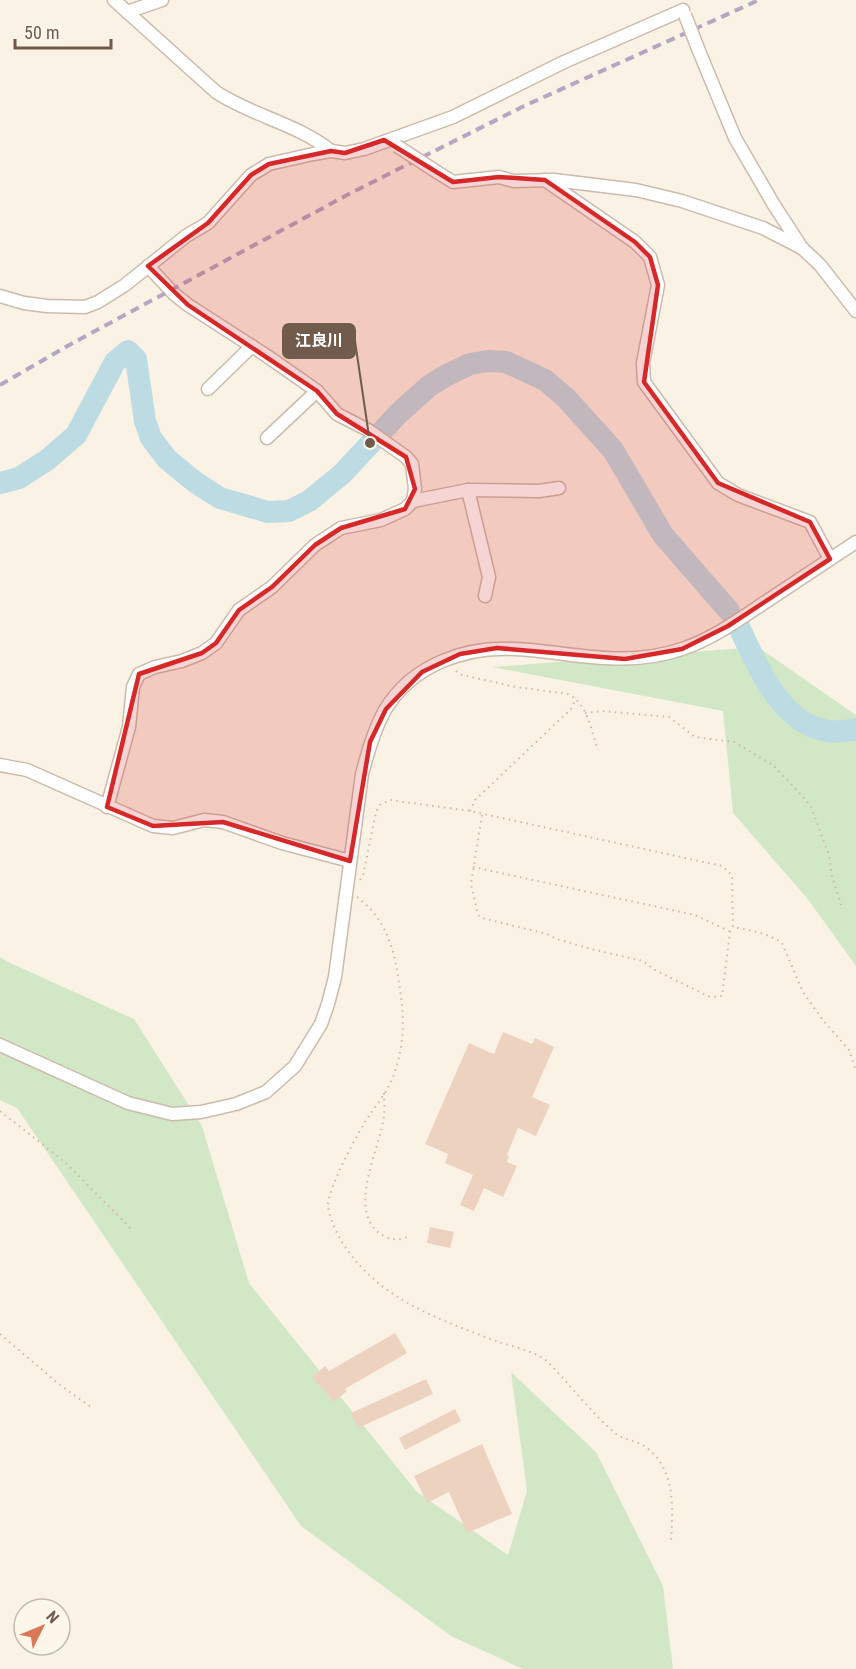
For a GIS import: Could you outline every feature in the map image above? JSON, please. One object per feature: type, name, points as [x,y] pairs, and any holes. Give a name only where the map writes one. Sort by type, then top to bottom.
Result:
[{"type":"street","points":[[114,0],[225,98],[317,140],[331,151]]},
{"type":"street","points":[[127,12],[162,0]]},
{"type":"street","points":[[0,296],[24,303],[47,306],[85,307],[98,302],[125,285],[186,236],[208,222],[252,175],[269,164],[331,151],[345,153],[364,149],[453,117],[564,62],[682,8],[735,138],[802,248],[820,265],[856,311]]},
{"type":"street","points":[[384,140],[453,182],[499,177],[514,181],[545,180],[625,189],[682,201],[763,228],[802,248]]},
{"type":"street","points":[[545,180],[635,242],[650,257],[658,285],[644,363],[644,382],[718,483],[738,495],[810,522],[830,559]]},
{"type":"street","points":[[148,266],[174,294],[188,305],[317,392],[338,414],[368,430],[406,457],[412,464],[415,489],[413,501]]},
{"type":"street","points":[[208,389],[252,346]]},
{"type":"street","points":[[267,438],[317,392]]},
{"type":"street","points":[[107,807],[129,727],[133,687],[139,674],[202,653],[216,643],[239,610],[288,574],[315,544],[341,528],[393,516],[413,501],[468,490],[539,491],[559,488]]},
{"type":"street","points":[[468,490],[489,577],[485,596]]},
{"type":"street","points":[[0,1045],[128,1103],[172,1114],[201,1112],[236,1104],[266,1092],[295,1066],[321,1024],[335,977],[362,774],[370,742],[395,697],[422,672],[441,661],[460,654],[497,648],[588,658],[625,659],[682,649],[728,626],[856,542]]},
{"type":"street","points":[[0,765],[27,770],[153,826],[173,828],[204,820],[223,822],[282,843],[350,861]]},
{"type":"path","points":[[441,661],[462,675],[516,687],[568,694],[576,698],[583,705],[598,750]]},
{"type":"path","points":[[470,811],[475,800],[571,710],[576,698]]},
{"type":"path","points":[[585,713],[602,711],[669,717],[695,737],[734,742],[773,765],[811,807],[829,855],[832,876],[841,905]]},
{"type":"path","points":[[482,814],[471,884],[478,915],[591,949],[643,960],[656,970],[710,997],[722,996],[730,932],[733,927],[732,874],[722,866],[470,811],[395,800],[384,801],[376,812],[363,876],[359,881],[346,887],[363,902],[386,930],[395,959],[402,1000],[404,1032],[391,1081],[361,1127],[346,1156],[328,1204],[337,1234],[348,1252],[371,1277],[400,1300],[431,1316],[544,1359],[617,1435],[644,1446],[663,1466],[672,1496],[671,1541]]},
{"type":"path","points":[[473,867],[695,915],[730,932]]},
{"type":"path","points":[[733,927],[750,930],[782,943],[803,992],[822,1019],[849,1050],[856,1071]]},
{"type":"path","points":[[384,1093],[384,1116],[365,1196],[364,1210],[379,1233],[387,1238],[394,1240],[410,1236]]},
{"type":"path","points":[[0,1111],[66,1163],[133,1231]]},
{"type":"path","points":[[0,1334],[60,1385],[91,1407]]},
{"type":"highlighted area","points":[[384,140],[453,182],[499,177],[545,180],[635,242],[650,257],[658,285],[644,382],[718,483],[810,522],[830,559],[728,626],[682,649],[625,659],[497,648],[460,654],[422,672],[386,709],[370,742],[350,861],[223,822],[153,826],[107,807],[139,674],[202,653],[216,643],[239,610],[272,587],[315,545],[341,528],[405,509],[415,489],[406,457],[337,414],[317,391],[188,305],[148,266],[208,223],[251,175],[269,164],[331,151],[345,153]]},
{"type":"green space","points":[[758,647],[856,715],[856,966],[807,898],[733,813],[723,711],[492,667]]},
{"type":"green space","points":[[0,957],[134,1019],[202,1126],[249,1283],[417,1492],[508,1555],[527,1491],[511,1372],[596,1452],[663,1586],[673,1669],[523,1669],[451,1636],[301,1526],[17,1108],[0,1100]]},
{"type":"building","points":[[503,1032],[532,1044],[535,1038],[554,1047],[532,1097],[550,1105],[536,1136],[518,1128],[507,1155],[509,1156],[507,1162],[517,1166],[503,1197],[484,1188],[474,1211],[460,1205],[473,1175],[445,1163],[448,1154],[425,1144],[469,1043],[494,1054]]},
{"type":"building","points":[[430,1227],[454,1232],[450,1248],[427,1243]]},
{"type":"building","points":[[395,1333],[407,1353],[345,1389],[347,1391],[334,1402],[312,1377],[325,1366],[329,1371]]},
{"type":"building","points":[[426,1379],[433,1394],[358,1428],[351,1413]]},
{"type":"building","points":[[455,1409],[461,1421],[405,1450],[399,1438]]},
{"type":"building","points":[[482,1444],[512,1514],[467,1533],[449,1492],[427,1503],[414,1476]]},
{"type":"waterway","points":[[0,483],[19,478],[47,460],[76,435],[115,362],[128,351],[136,359],[145,421],[151,438],[167,459],[195,482],[220,498],[268,512],[289,511],[309,501],[342,474],[398,414],[429,386],[470,364],[488,361],[506,362],[545,380],[566,398],[613,450],[663,535],[729,611]]},
{"type":"waterway","points":[[740,629],[769,686],[797,717],[814,727],[833,732],[856,729]]},
{"type":"railway","points":[[0,385],[71,344],[347,195],[524,106],[759,0]]},
{"type":"place","name":"江良川","points":[[370,443]]}]
